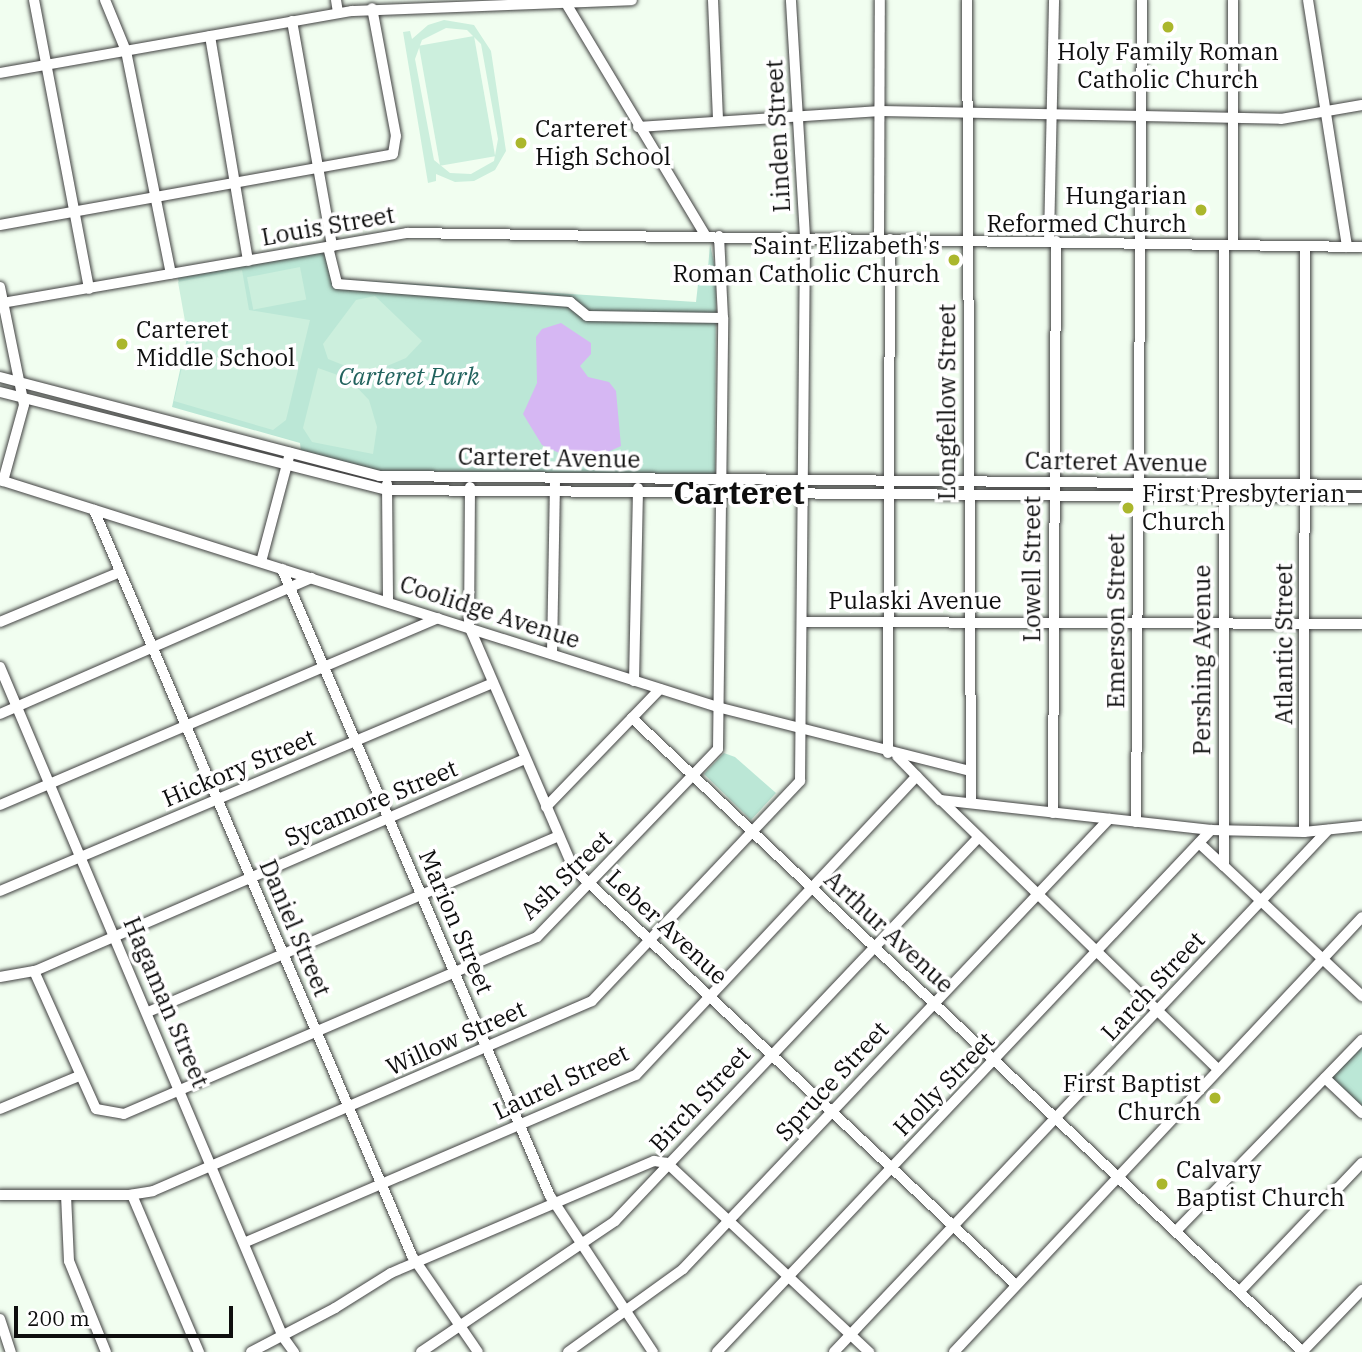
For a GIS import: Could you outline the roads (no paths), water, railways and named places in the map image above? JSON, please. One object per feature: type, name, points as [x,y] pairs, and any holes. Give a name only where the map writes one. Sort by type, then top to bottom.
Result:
[{"type":"street","points":[[34,0],[89,289]]},
{"type":"street","points":[[105,0],[126,51],[171,274]]},
{"type":"street","points":[[336,0],[338,13]]},
{"type":"street","points":[[0,73],[372,8],[628,0]]},
{"type":"street","points":[[713,0],[718,121]]},
{"type":"street","name":"Linden Street","points":[[791,0],[805,237],[801,732]]},
{"type":"street","points":[[880,0],[892,754],[1217,1068]]},
{"type":"street","name":"Longfellow Street","points":[[967,0],[971,803]]},
{"type":"street","name":"Lowell Street","points":[[1053,813],[1054,0]]},
{"type":"street","name":"Emerson Street","points":[[1136,822],[1140,244],[1144,117],[1142,0]]},
{"type":"street","name":"Pershing Avenue","points":[[1224,866],[1216,830],[1223,624],[1223,485],[1233,0]]},
{"type":"street","points":[[1308,0],[1348,247]]},
{"type":"street","points":[[565,2],[706,236]]},
{"type":"street","points":[[0,225],[393,154],[398,149],[372,8]]},
{"type":"street","points":[[292,21],[337,284],[570,303],[587,316],[723,318]]},
{"type":"street","points":[[210,36],[248,261]]},
{"type":"street","points":[[638,127],[880,111],[1232,120],[1362,105]]},
{"type":"street","name":"Louis Street","points":[[2,303],[407,233],[1362,247]]},
{"type":"street","name":"Ash Street","points":[[79,1076],[96,1109],[124,1114],[537,937],[591,884],[718,749],[721,708],[720,480],[723,318],[719,236]]},
{"type":"street","name":"Atlantic Street","points":[[1304,832],[1305,246]]},
{"type":"street","points":[[0,287],[22,398],[2,481]]},
{"type":"street","name":"Carteret Avenue","points":[[0,377],[92,403],[387,477],[887,479],[1362,485]]},
{"type":"street","name":"Carteret Avenue","points":[[0,393],[286,467],[387,490],[1362,498]]},
{"type":"street","points":[[89,416],[92,403]]},
{"type":"street","points":[[207,447],[210,432]]},
{"type":"street","points":[[261,562],[290,453]]},
{"type":"street","points":[[387,477],[388,602]]},
{"type":"street","points":[[468,626],[471,477]]},
{"type":"street","points":[[552,654],[555,478]]},
{"type":"street","points":[[634,681],[638,480]]},
{"type":"street","name":"Coolidge Avenue","points":[[2,481],[801,732],[970,771]]},
{"type":"street","name":"Daniel Street","points":[[94,510],[416,1262],[478,1352]]},
{"type":"street","name":"Marion Street","points":[[282,569],[390,817],[453,972],[554,1201],[653,1352]]},
{"type":"street","points":[[0,622],[120,572]]},
{"type":"street","points":[[0,714],[312,578]]},
{"type":"street","points":[[0,805],[184,724],[439,618]]},
{"type":"street","name":"Pulaski Avenue","points":[[803,622],[1362,624]]},
{"type":"street","name":"Leber Avenue","points":[[468,626],[573,868],[1016,1285]]},
{"type":"street","name":"Hagaman Street","points":[[0,667],[47,783],[116,936],[246,1242],[283,1337],[294,1352]]},
{"type":"street","name":"Hickory Street","points":[[0,891],[493,683]]},
{"type":"street","points":[[546,807],[660,689]]},
{"type":"street","name":"Arthur Avenue","points":[[632,718],[1303,1352]]},
{"type":"street","name":"Willow Street","points":[[0,1195],[132,1195],[213,1166],[592,1001],[800,781],[801,732]]},
{"type":"street","name":"Sycamore Street","points":[[0,977],[33,971],[525,759]]},
{"type":"street","name":"Laurel Street","points":[[246,1242],[636,1075],[917,776]]},
{"type":"street","points":[[940,800],[1216,830],[1304,832],[1362,826]]},
{"type":"street","name":"Spruce Street","points":[[568,1352],[664,1286],[729,1221],[1109,819]]},
{"type":"street","name":"Holly Street","points":[[717,1352],[1098,953],[1199,843],[1216,830]]},
{"type":"street","name":"Larch Street","points":[[834,1352],[1328,830]]},
{"type":"street","points":[[148,1012],[558,836]]},
{"type":"street","name":"Birch Street","points":[[421,1352],[615,1221],[667,1163],[978,838]]},
{"type":"street","points":[[1199,843],[1362,996]]},
{"type":"street","points":[[954,1352],[1217,1068],[1362,917]]},
{"type":"street","points":[[0,1109],[79,1076],[33,971]]},
{"type":"street","points":[[1176,1231],[1362,1040]]},
{"type":"street","points":[[1325,1078],[1362,1113]]},
{"type":"street","points":[[251,1352],[283,1337],[416,1262],[648,1162],[667,1163],[869,1352]]},
{"type":"street","points":[[1240,1291],[1362,1163]]},
{"type":"street","points":[[66,1195],[69,1261],[106,1352]]},
{"type":"street","points":[[132,1195],[199,1352]]},
{"type":"street","points":[[1303,1352],[1362,1290]]},
{"type":"street","points":[[0,1319],[11,1352]]},
{"type":"place","name":"Holy Family Roman Catholic Church","points":[[1168,27]]},
{"type":"place","name":"Carteret High School","points":[[521,143]]},
{"type":"place","name":"Hungarian Reformed Church","points":[[1201,210]]},
{"type":"place","name":"Saint Elizabeth's Roman Catholic Church","points":[[954,260]]},
{"type":"place","name":"Carteret Middle School","points":[[122,344]]},
{"type":"place","name":"First Presbyterian Church","points":[[1128,508]]},
{"type":"place","name":"First Baptist Church","points":[[1215,1098]]},
{"type":"place","name":"Calvary Baptist Church","points":[[1162,1184]]},
{"type":"district","name":"Carteret","points":[[739,492]]},
{"type":"park label","name":"Carteret Park","points":[[409,377]]}]
